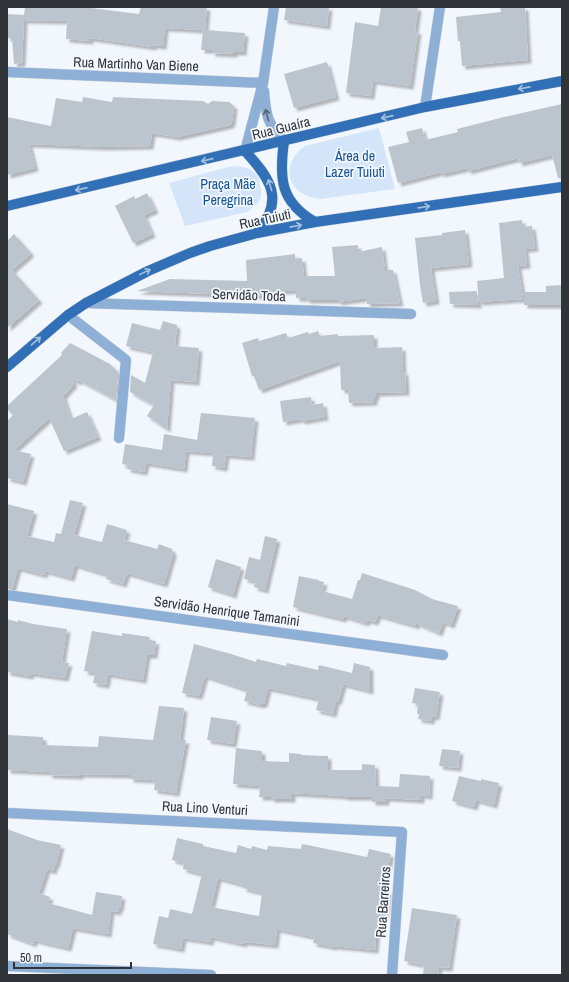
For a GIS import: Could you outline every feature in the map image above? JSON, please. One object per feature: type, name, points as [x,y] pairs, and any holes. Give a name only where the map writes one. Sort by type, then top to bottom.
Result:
[{"type":"main road","name":"Rua Guaíra","points":[[7,206],[425,108],[562,81]]},
{"type":"main road","points":[[284,141],[281,166],[282,180],[286,194],[293,206],[303,215],[315,222]]},
{"type":"main road","points":[[246,151],[262,170],[272,191],[273,202],[270,214],[265,224],[257,233]]},
{"type":"main road","name":"Rua Tuiuti","points":[[7,367],[68,315],[86,303],[148,271],[183,255],[210,246],[257,233],[315,222],[562,187]]},
{"type":"street","points":[[246,151],[263,83],[274,7]]},
{"type":"street","points":[[425,108],[440,7]]},
{"type":"street","name":"Rua Martinho Van Biene","points":[[7,72],[263,83]]},
{"type":"street","points":[[263,83],[266,112],[274,130],[284,141]]},
{"type":"street","name":"Servidão Toda","points":[[86,303],[411,314]]},
{"type":"street","points":[[68,315],[126,360],[119,438]]},
{"type":"street","name":"Servidão Henrique Tamanini","points":[[7,595],[443,655]]},
{"type":"street","name":"Rua Lino Venturi","points":[[7,813],[402,832]]},
{"type":"street","name":"Rua Barreiros","points":[[392,975],[402,832]]},
{"type":"street","points":[[7,966],[211,975]]},
{"type":"green space","name":"Área de Lazer Tuiuti","points":[[379,128],[395,189],[320,199],[309,197],[300,192],[294,186],[290,178],[289,170],[291,162],[305,146]]},
{"type":"green space","name":"Praça Mãe Peregrina","points":[[239,166],[250,169],[258,176],[261,197],[258,203],[247,212],[185,226],[169,183],[228,167]]},
{"type":"building","points":[[25,7],[92,7],[91,8],[139,14],[141,7],[207,7],[205,30],[245,33],[243,52],[234,52],[234,54],[212,53],[212,50],[201,50],[203,30],[165,28],[163,46],[153,45],[153,47],[90,38],[90,41],[66,39],[67,21],[24,20],[22,63],[14,64],[12,38],[7,38],[7,14],[24,15]]},
{"type":"building","points":[[286,7],[329,7],[327,26],[284,20]]},
{"type":"building","points":[[381,7],[418,7],[415,31],[418,31],[410,86],[373,81],[371,96],[346,93],[355,22],[378,26]]},
{"type":"building","points":[[500,7],[525,7],[528,60],[462,66],[456,17],[501,12]]},
{"type":"building","points":[[327,62],[336,97],[294,108],[284,74]]},
{"type":"building","points":[[83,97],[112,102],[113,97],[203,101],[208,104],[212,101],[229,102],[234,106],[232,122],[230,125],[177,137],[152,133],[150,146],[105,147],[29,144],[35,168],[7,175],[7,117],[51,126],[56,98],[82,102]]},
{"type":"building","points":[[562,104],[562,178],[558,178],[552,155],[519,163],[518,158],[468,171],[467,168],[441,174],[441,172],[398,183],[388,147],[409,142],[406,132],[422,128],[425,140],[458,132],[457,129]]},
{"type":"building","points":[[147,193],[155,210],[144,215],[152,234],[133,243],[115,206],[134,196],[135,199]]},
{"type":"building","points":[[522,220],[523,227],[532,226],[535,248],[525,249],[527,265],[518,266],[523,299],[479,302],[477,281],[504,278],[499,223]]},
{"type":"building","points":[[465,230],[469,264],[431,268],[436,301],[423,303],[415,238],[442,235],[442,233]]},
{"type":"building","points":[[14,234],[31,253],[12,270],[39,300],[7,328],[7,241]]},
{"type":"building","points":[[358,245],[358,252],[382,247],[385,270],[393,270],[400,303],[367,304],[366,298],[338,302],[338,300],[307,300],[306,298],[296,298],[296,290],[264,293],[264,296],[137,291],[170,279],[247,281],[246,260],[295,254],[295,259],[302,258],[304,276],[335,276],[332,247]]},
{"type":"building","points":[[562,285],[562,305],[524,305],[524,292],[546,292],[546,286]]},
{"type":"building","points":[[477,291],[478,305],[450,304],[449,292]]},
{"type":"building","points":[[163,321],[177,325],[175,346],[199,348],[196,382],[171,380],[167,429],[147,416],[154,405],[130,392],[131,375],[145,383],[153,352],[126,346],[132,323],[160,330]]},
{"type":"building","points":[[318,331],[320,336],[338,334],[338,336],[374,335],[374,348],[402,347],[403,372],[405,372],[406,392],[376,393],[374,402],[349,403],[348,390],[341,390],[340,361],[259,390],[254,376],[252,376],[242,343],[258,338],[259,341],[286,333],[288,338],[308,332],[309,334]]},
{"type":"building","points":[[70,343],[110,364],[118,372],[116,400],[79,380],[77,382],[72,378],[74,384],[63,396],[71,419],[87,412],[98,437],[64,451],[49,418],[14,450],[31,454],[23,482],[7,478],[7,421],[13,415],[7,409],[7,406],[62,355],[61,353]]},
{"type":"building","points":[[311,397],[312,405],[323,403],[325,417],[302,421],[300,419],[283,422],[280,401]]},
{"type":"building","points":[[201,413],[255,418],[251,457],[226,455],[224,468],[212,466],[213,453],[186,451],[184,469],[146,463],[144,472],[127,469],[128,465],[122,464],[125,444],[162,450],[164,434],[197,440]]},
{"type":"building","points":[[70,500],[83,503],[74,535],[102,542],[107,524],[127,530],[124,540],[157,549],[159,544],[172,549],[173,554],[164,584],[127,573],[123,584],[106,579],[108,575],[75,565],[71,578],[45,571],[44,575],[18,568],[12,589],[7,589],[7,504],[34,511],[27,536],[54,542],[56,533],[61,534]]},
{"type":"building","points":[[265,536],[277,539],[265,590],[254,587],[255,581],[244,579],[249,557],[260,560]]},
{"type":"building","points":[[216,559],[241,567],[233,595],[208,587]]},
{"type":"building","points":[[362,573],[415,590],[432,599],[458,606],[451,625],[443,622],[439,633],[416,623],[416,626],[378,615],[375,622],[367,620],[366,623],[344,616],[343,619],[293,607],[299,576],[324,582],[322,591],[352,599],[358,580],[360,580]]},
{"type":"building","points":[[7,619],[67,629],[62,662],[69,663],[65,678],[31,673],[30,676],[7,672]]},
{"type":"building","points":[[92,631],[122,636],[122,633],[150,637],[149,640],[156,641],[154,655],[147,655],[143,680],[108,674],[106,685],[93,683],[95,673],[84,671]]},
{"type":"building","points":[[194,644],[256,662],[257,659],[286,666],[287,663],[318,670],[319,665],[352,673],[354,663],[370,667],[370,691],[343,684],[338,702],[336,701],[333,714],[316,710],[319,699],[268,688],[264,704],[261,705],[244,701],[247,690],[205,676],[199,696],[182,693]]},
{"type":"building","points":[[415,688],[440,692],[436,717],[432,716],[431,721],[418,719],[418,704],[412,703]]},
{"type":"building","points":[[159,706],[184,708],[180,740],[186,740],[176,793],[154,790],[155,782],[152,782],[153,780],[130,779],[130,775],[49,775],[49,772],[7,770],[7,735],[43,737],[43,745],[98,747],[99,736],[153,740]]},
{"type":"building","points":[[211,717],[237,721],[233,744],[207,740]]},
{"type":"building","points":[[236,748],[262,751],[262,761],[289,762],[289,753],[328,756],[328,770],[362,770],[362,764],[375,765],[376,786],[399,787],[400,774],[430,776],[429,796],[421,795],[421,800],[386,798],[386,802],[372,802],[372,797],[344,797],[292,793],[292,799],[271,799],[271,797],[259,797],[260,786],[233,784]]},
{"type":"building","points":[[442,749],[460,751],[458,768],[439,766]]},
{"type":"building","points":[[459,776],[499,783],[494,805],[476,800],[474,807],[452,801]]},
{"type":"building","points":[[7,829],[37,840],[61,845],[56,865],[55,864],[53,871],[47,869],[39,893],[50,897],[48,903],[92,915],[96,892],[122,896],[118,912],[111,911],[108,934],[73,928],[68,948],[34,940],[33,944],[7,934]]},
{"type":"building","points":[[177,838],[203,844],[203,846],[236,853],[238,845],[251,849],[252,846],[267,850],[268,846],[301,849],[302,844],[367,857],[369,849],[391,854],[382,890],[388,891],[385,916],[378,916],[375,950],[333,947],[313,943],[314,937],[277,929],[275,945],[244,942],[243,944],[211,937],[210,942],[183,938],[181,949],[153,944],[159,916],[168,918],[170,909],[192,914],[202,874],[183,869],[184,863],[172,860]],"holes":[[[218,878],[244,885],[243,888],[262,893],[259,916],[211,907]]]},
{"type":"building","points":[[412,908],[457,915],[449,968],[439,967],[438,975],[423,975],[424,965],[404,961]]}]
